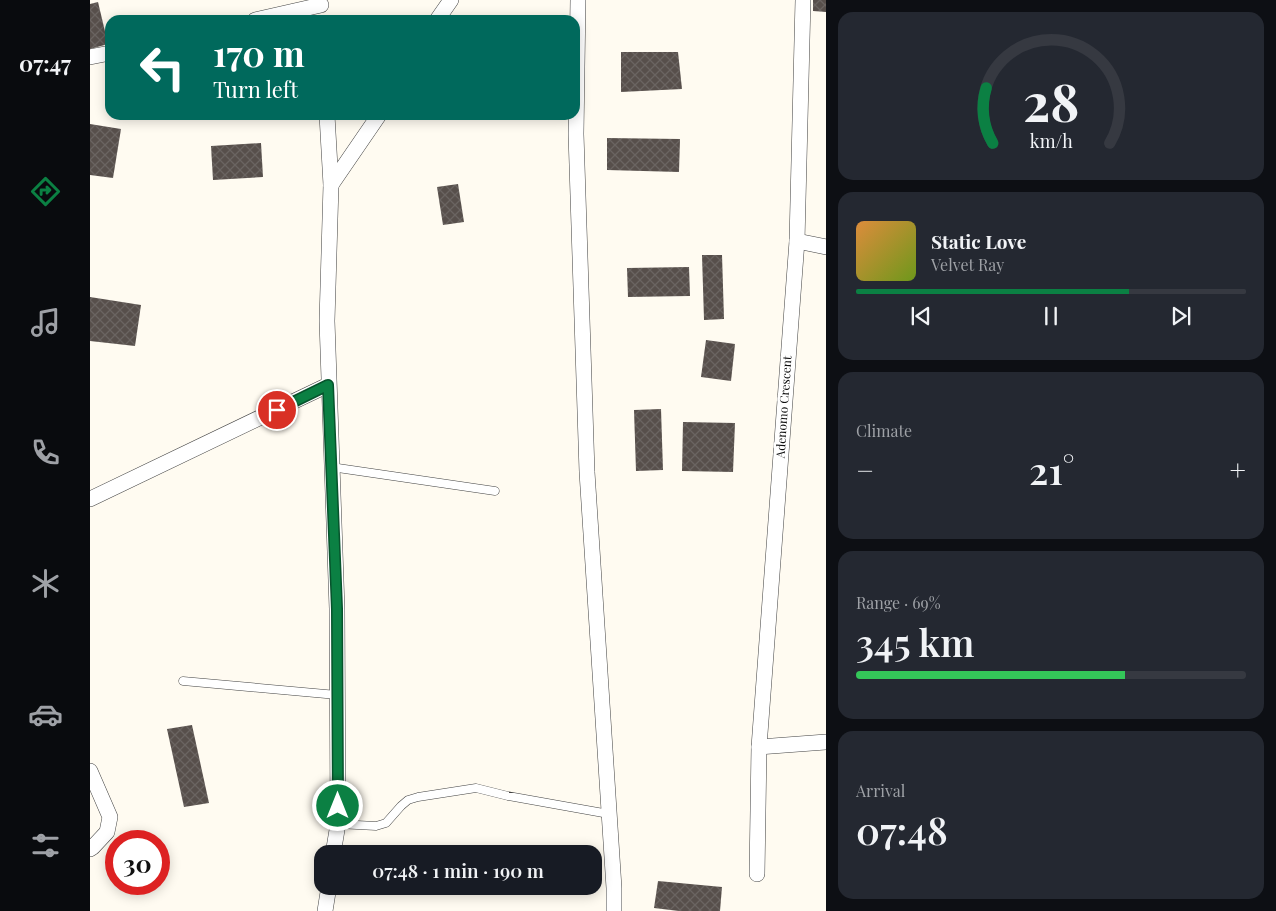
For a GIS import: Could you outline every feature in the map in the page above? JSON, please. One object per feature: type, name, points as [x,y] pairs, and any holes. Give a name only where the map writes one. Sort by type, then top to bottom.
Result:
[{"type":"street","points":[[440,15],[451,0]]},
{"type":"street","points":[[578,0],[578,15]]},
{"type":"street","name":"Adenomo Crescent","points":[[757,874],[759,747],[797,241],[803,0]]},
{"type":"street","points":[[282,15],[321,8]]},
{"type":"street","points":[[90,57],[105,53]]},
{"type":"street","points":[[327,120],[331,185],[326,320],[337,609],[338,824],[335,845]]},
{"type":"street","points":[[331,185],[376,120]]},
{"type":"street","points":[[576,120],[586,462],[614,911]]},
{"type":"street","points":[[797,241],[826,247]]},
{"type":"street","points":[[90,499],[328,385]]},
{"type":"street","points":[[759,747],[826,742]]},
{"type":"street","points":[[90,771],[110,817],[107,832],[90,849]]},
{"type":"street","points":[[325,911],[328,895]]},
{"type":"lane","points":[[332,467],[494,491]]},
{"type":"lane","points":[[183,681],[337,695]]},
{"type":"lane","points":[[338,824],[376,826],[386,823],[408,800],[476,788],[508,796],[609,814]]},
{"type":"building","points":[[813,0],[826,0],[826,12],[813,11]]},
{"type":"building","points":[[98,2],[105,31],[105,45],[90,49],[90,4]]},
{"type":"building","points":[[621,52],[678,52],[682,89],[621,92]]},
{"type":"building","points":[[90,124],[121,129],[113,178],[90,175]]},
{"type":"building","points":[[607,138],[680,139],[679,172],[607,170]]},
{"type":"building","points":[[261,143],[263,177],[213,180],[211,146]]},
{"type":"building","points":[[458,184],[464,222],[443,225],[437,187]]},
{"type":"building","points":[[702,255],[722,255],[724,319],[704,320]]},
{"type":"building","points":[[689,267],[690,296],[628,297],[627,268]]},
{"type":"building","points":[[90,297],[141,305],[135,346],[90,341]]},
{"type":"building","points":[[706,340],[735,344],[731,381],[701,377]]},
{"type":"building","points":[[661,409],[663,470],[636,471],[634,410]]},
{"type":"building","points":[[683,422],[735,423],[733,472],[682,471]]},
{"type":"building","points":[[192,725],[209,803],[184,807],[167,729]]},
{"type":"building","points":[[658,881],[722,887],[720,911],[679,911],[654,908]]},
{"type":"route","points":[[277,410],[328,385],[337,609],[338,806]]}]
